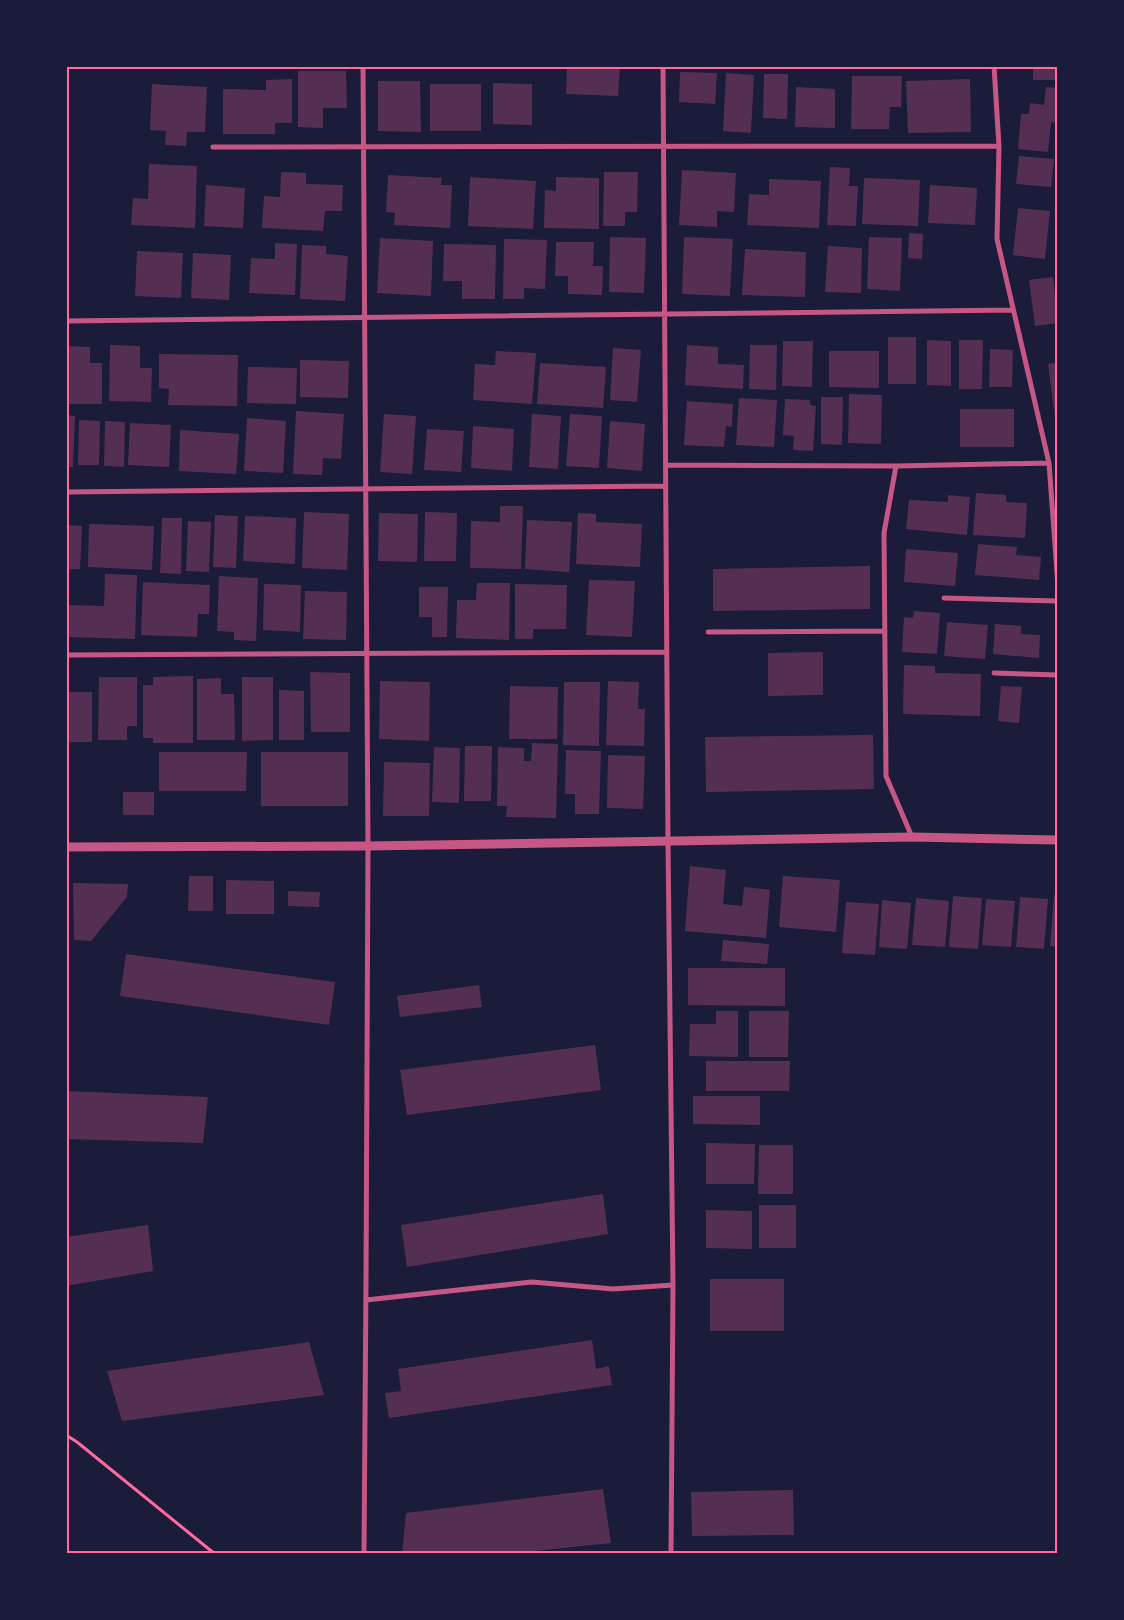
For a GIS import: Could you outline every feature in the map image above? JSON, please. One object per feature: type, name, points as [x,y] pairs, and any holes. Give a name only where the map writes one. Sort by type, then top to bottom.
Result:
[{"type":"street","points":[[363,66],[368,846],[364,1554]]},
{"type":"street","points":[[663,66],[666,652],[673,1285],[671,1554]]},
{"type":"street","points":[[994,66],[999,146],[998,239],[1049,463],[1058,586]]},
{"type":"street","points":[[213,147],[999,146]]},
{"type":"street","points":[[66,321],[1013,310]]},
{"type":"street","points":[[666,465],[896,466],[1049,463]]},
{"type":"street","points":[[896,466],[884,533],[886,776],[912,837]]},
{"type":"street","points":[[66,492],[665,486]]},
{"type":"street","points":[[944,598],[1058,601]]},
{"type":"street","points":[[708,632],[885,631]]},
{"type":"street","points":[[66,655],[666,652]]},
{"type":"street","points":[[994,673],[1058,676]]},
{"type":"street","points":[[66,847],[368,846],[912,837],[1058,840]]},
{"type":"street","points":[[366,1300],[532,1282],[613,1289],[673,1285]]},
{"type":"path","points":[[66,1435],[215,1554]]},
{"type":"building","points":[[567,66],[620,66],[618,96],[566,94]]},
{"type":"building","points":[[1033,66],[1058,66],[1058,80],[1033,80]]},
{"type":"building","points":[[298,71],[346,71],[347,108],[323,108],[323,128],[298,127]]},
{"type":"building","points":[[680,72],[717,73],[715,104],[679,102]]},
{"type":"building","points":[[726,73],[754,75],[751,133],[723,131]]},
{"type":"building","points":[[764,74],[788,74],[787,119],[763,118]]},
{"type":"building","points":[[852,76],[902,76],[901,107],[890,107],[889,129],[851,129]]},
{"type":"building","points":[[292,79],[292,123],[275,123],[275,134],[223,134],[223,89],[266,90],[266,80]]},
{"type":"building","points":[[970,79],[971,132],[908,133],[906,81]]},
{"type":"building","points":[[378,81],[420,81],[421,132],[378,131]]},
{"type":"building","points":[[493,83],[532,84],[532,125],[493,124]]},
{"type":"building","points":[[152,84],[207,87],[205,132],[187,132],[186,146],[165,145],[166,131],[150,130]]},
{"type":"building","points":[[430,84],[481,84],[481,131],[430,131]]},
{"type":"building","points":[[796,87],[835,89],[835,128],[795,127]]},
{"type":"building","points":[[1046,87],[1058,88],[1058,123],[1051,122],[1048,152],[1018,149],[1021,114],[1029,114],[1030,103],[1044,105]]},
{"type":"building","points":[[1019,156],[1054,159],[1051,187],[1016,184]]},
{"type":"building","points":[[149,164],[197,166],[195,228],[131,225],[133,198],[148,199]]},
{"type":"building","points":[[830,167],[850,168],[849,186],[858,186],[856,226],[827,225]]},
{"type":"building","points":[[682,170],[736,173],[734,212],[717,211],[717,227],[679,225]]},
{"type":"building","points":[[281,172],[306,173],[306,184],[343,185],[342,211],[325,211],[323,231],[262,228],[264,196],[280,197]]},
{"type":"building","points":[[604,172],[638,172],[637,212],[625,212],[625,226],[603,226]]},
{"type":"building","points":[[388,175],[442,178],[441,185],[452,185],[450,228],[394,225],[395,213],[386,212]]},
{"type":"building","points":[[470,177],[536,181],[533,229],[468,226]]},
{"type":"building","points":[[556,177],[599,178],[599,229],[544,228],[545,190],[556,191]]},
{"type":"building","points":[[864,178],[920,180],[918,226],[862,224]]},
{"type":"building","points":[[769,179],[821,181],[819,228],[747,225],[749,194],[769,195]]},
{"type":"building","points":[[206,185],[245,188],[243,228],[204,226]]},
{"type":"building","points":[[930,185],[977,188],[975,225],[928,223]]},
{"type":"building","points":[[1018,208],[1050,211],[1045,259],[1013,255]]},
{"type":"building","points":[[909,233],[923,234],[922,259],[908,258]]},
{"type":"building","points":[[610,237],[646,238],[644,293],[609,292]]},
{"type":"building","points":[[684,237],[733,239],[730,296],[682,294]]},
{"type":"building","points":[[869,237],[902,238],[900,291],[867,289]]},
{"type":"building","points":[[380,238],[433,241],[431,296],[377,293]]},
{"type":"building","points":[[504,239],[547,240],[545,289],[524,288],[524,299],[503,299]]},
{"type":"building","points":[[556,242],[594,242],[593,266],[603,266],[602,295],[568,294],[568,276],[555,276]]},
{"type":"building","points":[[275,243],[297,244],[295,295],[249,293],[251,258],[275,259]]},
{"type":"building","points":[[444,244],[496,245],[495,299],[462,299],[462,281],[443,281]]},
{"type":"building","points":[[302,245],[326,246],[326,254],[348,256],[345,301],[300,299]]},
{"type":"building","points":[[828,246],[862,248],[861,293],[825,292]]},
{"type":"building","points":[[745,249],[806,252],[805,297],[742,295]]},
{"type":"building","points":[[137,251],[183,253],[181,298],[135,296]]},
{"type":"building","points":[[193,253],[231,255],[229,300],[191,298]]},
{"type":"building","points":[[1053,277],[1058,323],[1035,326],[1029,280]]},
{"type":"building","points":[[888,337],[916,337],[916,384],[888,384]]},
{"type":"building","points":[[927,340],[951,341],[951,386],[927,385]]},
{"type":"building","points":[[959,340],[983,340],[982,389],[959,389]]},
{"type":"building","points":[[783,341],[813,341],[812,387],[782,386]]},
{"type":"building","points":[[110,345],[140,346],[140,368],[152,368],[151,402],[109,401]]},
{"type":"building","points":[[687,345],[718,347],[718,364],[744,365],[743,389],[685,385]]},
{"type":"building","points":[[750,345],[777,345],[776,390],[749,389]]},
{"type":"building","points":[[66,346],[90,347],[90,363],[102,363],[102,404],[66,404]]},
{"type":"building","points":[[613,348],[641,350],[637,402],[610,400]]},
{"type":"building","points":[[990,349],[1013,350],[1012,387],[989,387]]},
{"type":"building","points":[[496,351],[536,353],[532,404],[473,400],[475,364],[495,365]]},
{"type":"building","points":[[829,351],[879,351],[879,388],[829,387]]},
{"type":"building","points":[[159,354],[238,355],[237,406],[168,405],[169,389],[159,388]]},
{"type":"building","points":[[300,360],[349,361],[348,398],[300,397]]},
{"type":"building","points":[[1058,362],[1058,416],[1055,417],[1048,364]]},
{"type":"building","points":[[540,363],[606,367],[603,408],[537,404]]},
{"type":"building","points":[[248,367],[297,368],[296,404],[247,403]]},
{"type":"building","points":[[849,394],[882,395],[881,444],[848,443]]},
{"type":"building","points":[[821,397],[843,397],[842,445],[821,444]]},
{"type":"building","points":[[739,398],[777,400],[774,447],[736,445]]},
{"type":"building","points":[[785,399],[810,400],[810,405],[816,406],[813,451],[793,450],[794,436],[783,435]]},
{"type":"building","points":[[687,401],[733,404],[732,427],[726,426],[724,447],[684,445]]},
{"type":"building","points":[[960,409],[1014,409],[1014,447],[960,447]]},
{"type":"building","points":[[296,411],[344,414],[341,459],[323,458],[322,475],[293,474]]},
{"type":"building","points":[[384,414],[416,416],[412,474],[380,472]]},
{"type":"building","points":[[532,414],[561,416],[558,469],[529,467]]},
{"type":"building","points":[[570,414],[602,416],[599,468],[566,466]]},
{"type":"building","points":[[66,415],[75,416],[73,467],[66,467]]},
{"type":"building","points":[[247,418],[286,421],[283,473],[244,471]]},
{"type":"building","points":[[79,420],[100,421],[99,465],[78,465]]},
{"type":"building","points":[[105,421],[125,422],[124,467],[104,466]]},
{"type":"building","points":[[610,421],[645,424],[642,471],[607,468]]},
{"type":"building","points":[[130,423],[171,425],[169,467],[128,465]]},
{"type":"building","points":[[473,426],[514,429],[512,471],[471,468]]},
{"type":"building","points":[[427,429],[464,431],[461,472],[424,470]]},
{"type":"building","points":[[180,430],[239,434],[236,474],[179,471]]},
{"type":"building","points":[[976,493],[1006,495],[1006,502],[1027,503],[1025,538],[973,535]]},
{"type":"building","points":[[948,495],[970,497],[967,535],[906,529],[909,500],[948,502]]},
{"type":"building","points":[[500,506],[523,506],[521,569],[470,568],[471,521],[500,522]]},
{"type":"building","points":[[304,512],[349,514],[347,570],[302,568]]},
{"type":"building","points":[[425,512],[457,513],[456,561],[424,561]]},
{"type":"building","points":[[379,513],[418,514],[417,562],[378,561]]},
{"type":"building","points":[[578,513],[596,514],[596,522],[642,524],[640,567],[576,564]]},
{"type":"building","points":[[215,515],[238,516],[236,568],[213,567]]},
{"type":"building","points":[[245,516],[296,518],[295,564],[243,561]]},
{"type":"building","points":[[162,518],[182,518],[181,574],[160,573]]},
{"type":"building","points":[[527,520],[572,522],[569,572],[525,569]]},
{"type":"building","points":[[188,521],[211,522],[209,572],[186,571]]},
{"type":"building","points":[[89,524],[154,526],[152,570],[88,567]]},
{"type":"building","points":[[66,525],[82,526],[80,569],[66,569]]},
{"type":"building","points":[[978,544],[1017,547],[1016,555],[1041,557],[1039,580],[975,575]]},
{"type":"building","points":[[906,549],[958,553],[955,586],[904,582]]},
{"type":"building","points":[[870,566],[870,609],[713,611],[713,569]]},
{"type":"building","points":[[105,574],[137,575],[135,639],[66,637],[66,605],[104,606]]},
{"type":"building","points":[[219,576],[258,578],[256,641],[234,640],[234,632],[217,631]]},
{"type":"building","points":[[589,580],[635,581],[632,637],[586,635]]},
{"type":"building","points":[[143,582],[210,585],[209,614],[198,614],[197,637],[141,635]]},
{"type":"building","points":[[477,583],[510,583],[509,640],[456,638],[457,600],[476,600]]},
{"type":"building","points":[[264,584],[301,585],[300,632],[263,630]]},
{"type":"building","points":[[515,584],[567,585],[566,629],[533,629],[533,639],[515,639]]},
{"type":"building","points":[[419,587],[448,587],[447,637],[432,637],[432,617],[419,617]]},
{"type":"building","points":[[305,591],[347,592],[346,640],[303,639]]},
{"type":"building","points":[[914,611],[940,613],[937,654],[902,652],[904,617],[913,618]]},
{"type":"building","points":[[947,622],[988,625],[985,659],[944,656]]},
{"type":"building","points":[[995,624],[1021,626],[1021,634],[1040,635],[1039,658],[993,654]]},
{"type":"building","points":[[823,652],[823,695],[768,696],[768,653]]},
{"type":"building","points":[[904,665],[935,666],[935,673],[981,674],[980,716],[903,714]]},
{"type":"building","points":[[310,672],[350,673],[350,732],[311,732]]},
{"type":"building","points":[[193,676],[193,743],[153,743],[153,738],[143,738],[143,685],[153,685],[153,677]]},
{"type":"building","points":[[99,677],[137,677],[137,726],[127,726],[127,740],[98,740]]},
{"type":"building","points":[[242,677],[273,677],[273,740],[242,741]]},
{"type":"building","points":[[221,678],[221,694],[234,694],[235,740],[197,740],[197,679]]},
{"type":"building","points":[[380,681],[430,682],[429,741],[379,739]]},
{"type":"building","points":[[608,681],[639,682],[638,709],[645,709],[644,746],[606,745]]},
{"type":"building","points":[[564,682],[600,682],[599,746],[563,745]]},
{"type":"building","points":[[510,686],[558,687],[557,739],[509,739]]},
{"type":"building","points":[[1001,686],[1022,687],[1019,723],[998,721]]},
{"type":"building","points":[[279,690],[304,691],[304,740],[279,740]]},
{"type":"building","points":[[66,692],[92,692],[92,742],[66,742]]},
{"type":"building","points":[[873,735],[874,789],[706,792],[705,737]]},
{"type":"building","points":[[532,743],[558,744],[556,818],[506,817],[507,806],[497,806],[498,747],[524,748],[524,761],[531,761]]},
{"type":"building","points":[[465,746],[492,746],[491,801],[464,801]]},
{"type":"building","points":[[434,747],[460,748],[459,803],[432,802]]},
{"type":"building","points":[[566,750],[601,751],[599,814],[575,814],[575,794],[565,794]]},
{"type":"building","points":[[159,752],[247,752],[246,791],[159,791]]},
{"type":"building","points":[[261,752],[348,752],[348,806],[261,806]]},
{"type":"building","points":[[608,755],[645,756],[643,809],[607,808]]},
{"type":"building","points":[[384,762],[430,763],[429,816],[383,816]]},
{"type":"building","points":[[123,792],[154,792],[154,815],[123,815]]},
{"type":"building","points":[[690,866],[726,870],[723,904],[742,906],[744,887],[770,890],[766,938],[685,931]]},
{"type":"building","points":[[189,876],[213,876],[213,911],[188,911]]},
{"type":"building","points":[[783,876],[840,880],[836,932],[779,927]]},
{"type":"building","points":[[226,880],[274,881],[274,914],[226,914]]},
{"type":"building","points":[[73,883],[128,884],[127,897],[91,941],[74,940]]},
{"type":"building","points":[[288,891],[320,892],[319,907],[288,906]]},
{"type":"building","points":[[1054,895],[1058,896],[1058,947],[1050,946]]},
{"type":"building","points":[[953,896],[982,898],[978,949],[949,947]]},
{"type":"building","points":[[1020,897],[1048,899],[1044,949],[1016,947]]},
{"type":"building","points":[[916,898],[949,901],[945,947],[912,945]]},
{"type":"building","points":[[986,899],[1015,901],[1011,947],[982,945]]},
{"type":"building","points":[[882,900],[911,903],[907,949],[879,947]]},
{"type":"building","points":[[846,902],[879,904],[875,955],[842,953]]},
{"type":"building","points":[[723,940],[769,944],[767,964],[721,961]]},
{"type":"building","points":[[126,954],[335,982],[329,1025],[120,996]]},
{"type":"building","points":[[688,968],[785,968],[785,1006],[688,1005]]},
{"type":"building","points":[[479,985],[482,1007],[400,1017],[397,996]]},
{"type":"building","points":[[716,1011],[738,1011],[738,1057],[689,1056],[690,1024],[716,1024]]},
{"type":"building","points":[[749,1011],[789,1011],[788,1057],[749,1057]]},
{"type":"building","points":[[595,1045],[601,1090],[407,1115],[400,1070]]},
{"type":"building","points":[[706,1061],[790,1061],[789,1091],[706,1091]]},
{"type":"building","points":[[66,1091],[208,1097],[203,1143],[66,1139]]},
{"type":"building","points":[[693,1096],[760,1096],[760,1125],[693,1124]]},
{"type":"building","points":[[706,1143],[755,1144],[754,1184],[706,1184]]},
{"type":"building","points":[[759,1145],[793,1145],[793,1194],[758,1194]]},
{"type":"building","points":[[603,1194],[608,1234],[407,1267],[401,1225]]},
{"type":"building","points":[[759,1205],[796,1205],[796,1248],[759,1248]]},
{"type":"building","points":[[706,1210],[752,1211],[752,1249],[706,1248]]},
{"type":"building","points":[[148,1225],[153,1271],[66,1286],[66,1237]]},
{"type":"building","points":[[710,1279],[784,1279],[784,1331],[710,1331]]},
{"type":"building","points":[[592,1340],[596,1369],[609,1366],[612,1385],[389,1418],[385,1393],[401,1391],[398,1369]]},
{"type":"building","points":[[309,1342],[324,1395],[122,1421],[107,1371]]},
{"type":"building","points":[[603,1489],[611,1543],[505,1554],[402,1554],[406,1513]]},
{"type":"building","points":[[793,1490],[794,1535],[692,1536],[691,1492]]}]
